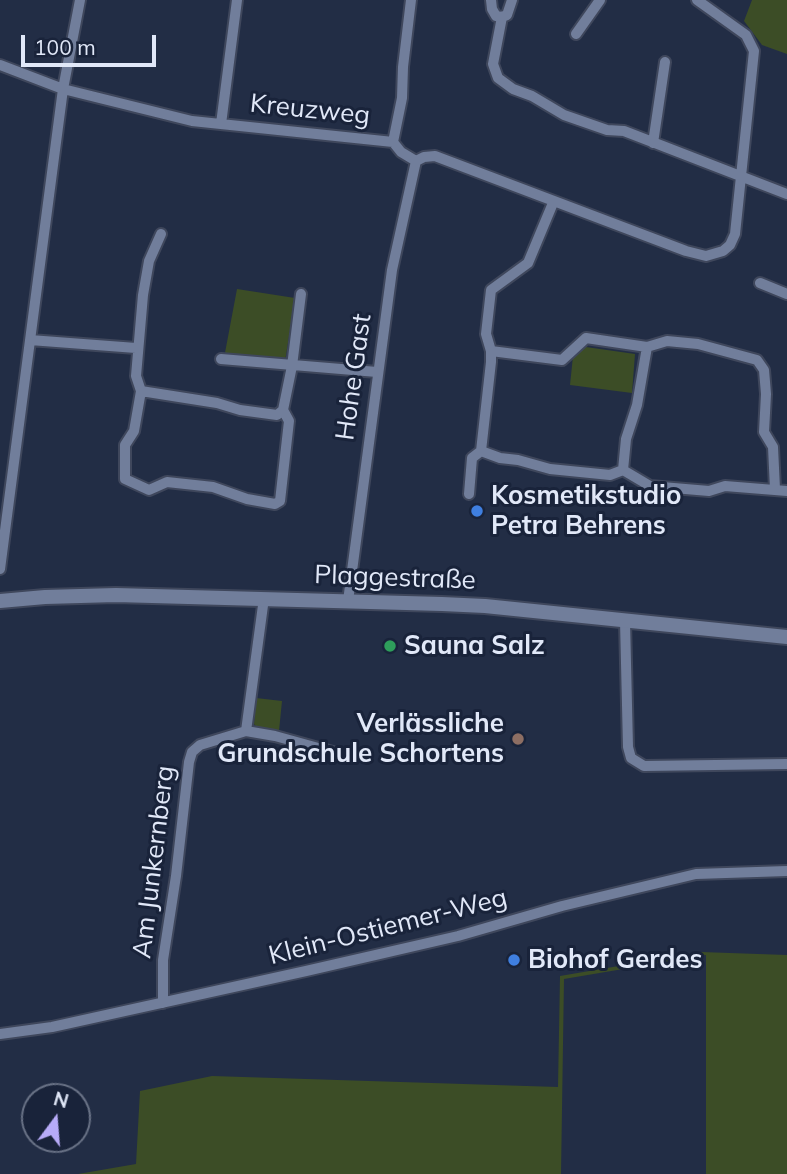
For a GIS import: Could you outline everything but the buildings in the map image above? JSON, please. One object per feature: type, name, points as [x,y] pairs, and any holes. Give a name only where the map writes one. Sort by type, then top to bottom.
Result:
[{"type":"street","points":[[0,569],[63,89],[80,0]]},
{"type":"street","points":[[221,124],[237,0]]},
{"type":"street","points":[[393,142],[402,98],[411,0]]},
{"type":"street","points":[[491,0],[496,16],[502,17],[507,15],[512,0]]},
{"type":"street","points":[[576,34],[600,0]]},
{"type":"street","points":[[416,162],[424,157],[435,156],[553,203],[686,251],[706,256],[723,251],[735,234],[754,51],[746,35],[697,0]]},
{"type":"street","points":[[502,17],[493,64],[498,78],[513,89],[533,96],[564,115],[607,130],[624,131],[787,194]]},
{"type":"street","points":[[653,143],[665,62]]},
{"type":"street","name":"Kreuzweg","points":[[0,65],[63,89],[192,121],[393,142],[408,158],[416,162]]},
{"type":"street","name":"Hohe Gast","points":[[348,601],[392,270],[416,162]]},
{"type":"street","points":[[469,494],[472,458],[481,451],[491,351],[486,334],[491,290],[528,263],[553,203]]},
{"type":"street","points":[[161,234],[149,261],[136,348],[136,376],[141,391],[134,431],[125,445],[125,479],[149,490],[167,482],[213,487],[247,499],[275,504],[280,501],[282,495],[289,421],[283,410]]},
{"type":"street","points":[[760,283],[787,294]]},
{"type":"street","points":[[141,391],[277,415],[283,410],[292,366],[301,294]]},
{"type":"street","points":[[491,351],[562,360],[586,338],[647,347],[667,341],[698,344],[757,360],[764,370],[764,432],[773,447],[775,489]]},
{"type":"street","points":[[30,340],[136,348]]},
{"type":"street","points":[[623,470],[626,439],[633,423],[647,347]]},
{"type":"street","points":[[220,359],[377,372]]},
{"type":"street","points":[[481,451],[550,469],[610,475],[623,470]]},
{"type":"street","points":[[623,470],[650,486],[709,491],[725,486],[787,491]]},
{"type":"street","name":"Plaggestraße","points":[[0,601],[116,595],[478,606],[787,637]]},
{"type":"street","points":[[264,598],[246,731],[340,754]]},
{"type":"street","points":[[625,621],[628,747],[631,758],[644,766],[787,764]]},
{"type":"street","name":"Am Junkernberg","points":[[163,1003],[163,960],[192,752],[200,745],[246,731]]},
{"type":"street","name":"Klein-Ostiemer-Weg","points":[[0,1034],[52,1027],[458,936],[562,906],[696,874],[787,872]]},
{"type":"green space","points":[[752,0],[787,0],[787,54],[762,45],[744,21]]},
{"type":"green space","points":[[237,289],[295,298],[285,362],[224,358]]},
{"type":"green space","points":[[586,347],[635,354],[632,393],[570,385],[573,356]]},
{"type":"green space","points":[[256,698],[282,701],[279,731],[259,730],[254,724]]},
{"type":"green space","points":[[701,952],[787,955],[787,1174],[706,1174],[706,955],[564,979],[561,1174],[78,1174],[136,1164],[140,1091],[212,1076],[558,1087],[560,976]]},
{"type":"place","name":"Kosmetikstudio Petra Behrens","points":[[477,511]]},
{"type":"place","name":"Sauna Salz","points":[[390,646]]},
{"type":"place","name":"Verlässliche Grundschule Schortens","points":[[518,739]]},
{"type":"place","name":"Biohof Gerdes","points":[[514,960]]}]
